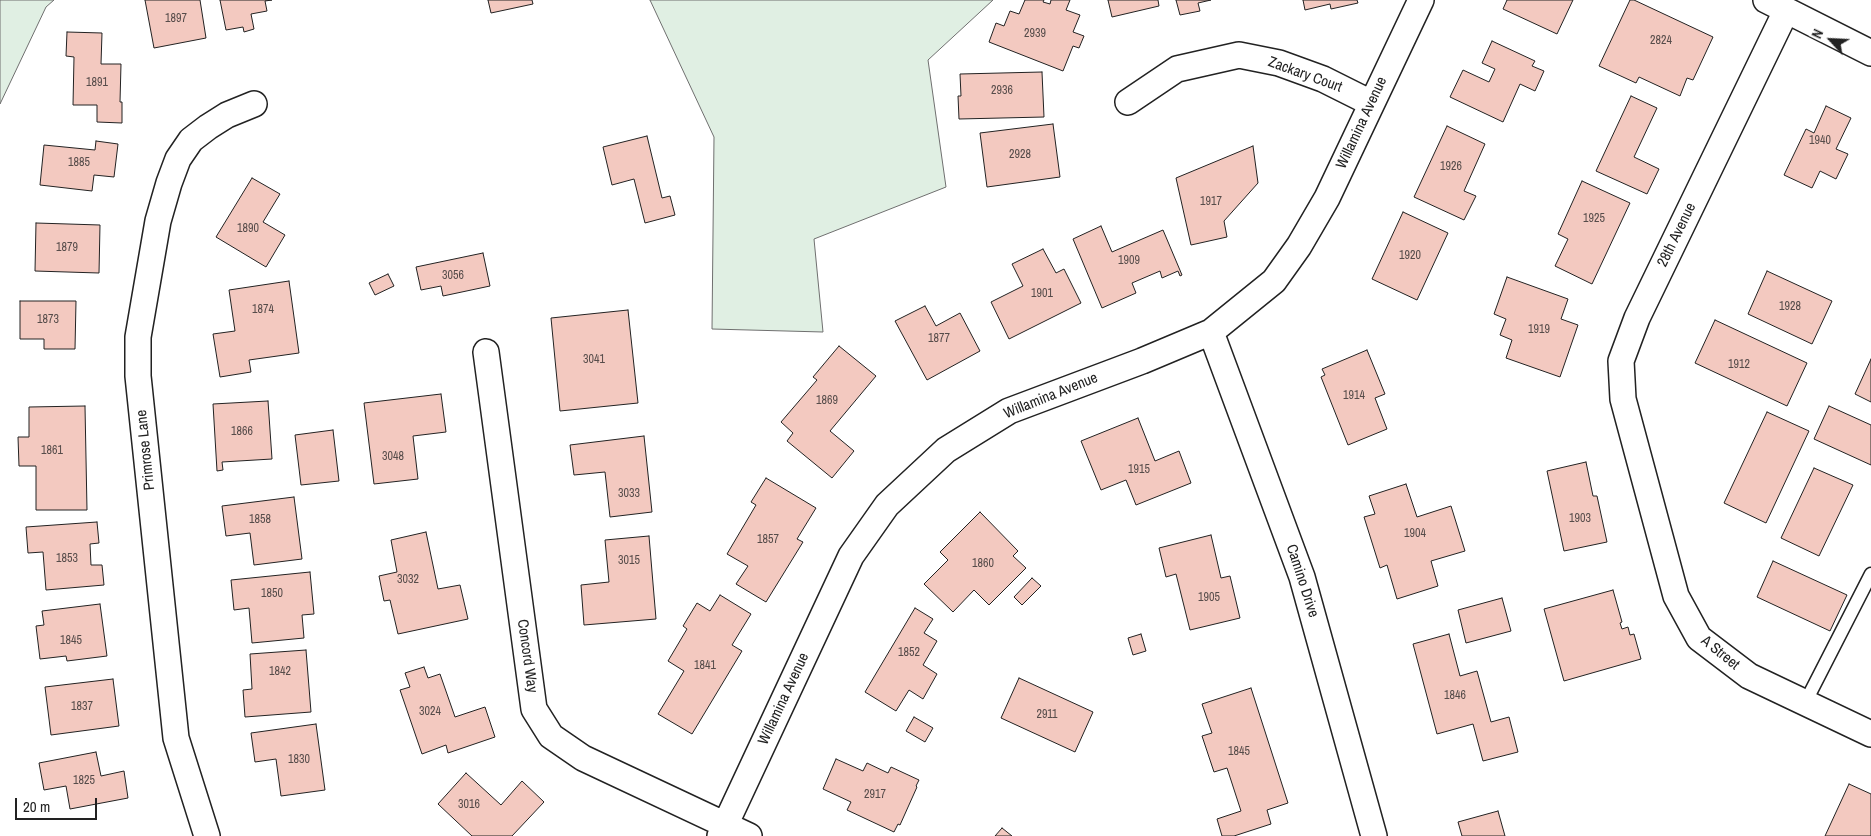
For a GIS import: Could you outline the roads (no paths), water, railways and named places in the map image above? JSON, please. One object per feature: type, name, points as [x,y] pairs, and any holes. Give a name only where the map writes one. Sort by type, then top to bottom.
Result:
[{"type":"street","name":"Willamina Avenue","points":[[723,830],[851,556],[887,505],[946,450],[1009,410],[1142,361],[1211,332],[1274,281],[1299,246],[1327,198],[1421,0]]},
{"type":"street","points":[[1776,5],[1871,53]]},
{"type":"street","name":"28th Avenue","points":[[1642,471],[1623,399],[1621,361],[1637,318],[1776,5]]},
{"type":"street","name":"Zackary Court","points":[[1128,102],[1177,69],[1240,55],[1280,63],[1323,79],[1371,102]]},
{"type":"street","name":"Primrose Lane","points":[[207,836],[176,738],[138,376],[138,337],[158,221],[168,183],[178,159],[191,140],[208,127],[227,115],[254,104]]},
{"type":"street","name":"Camino Drive","points":[[1211,332],[1302,577],[1374,836]]},
{"type":"street","name":"Concord Way","points":[[486,352],[534,709],[551,736],[583,758],[723,830],[749,836]]},
{"type":"street","name":"A Street","points":[[1642,471],[1676,596],[1699,638],[1749,676],[1871,734]]},
{"type":"lane","points":[[1805,703],[1871,574]]}]
